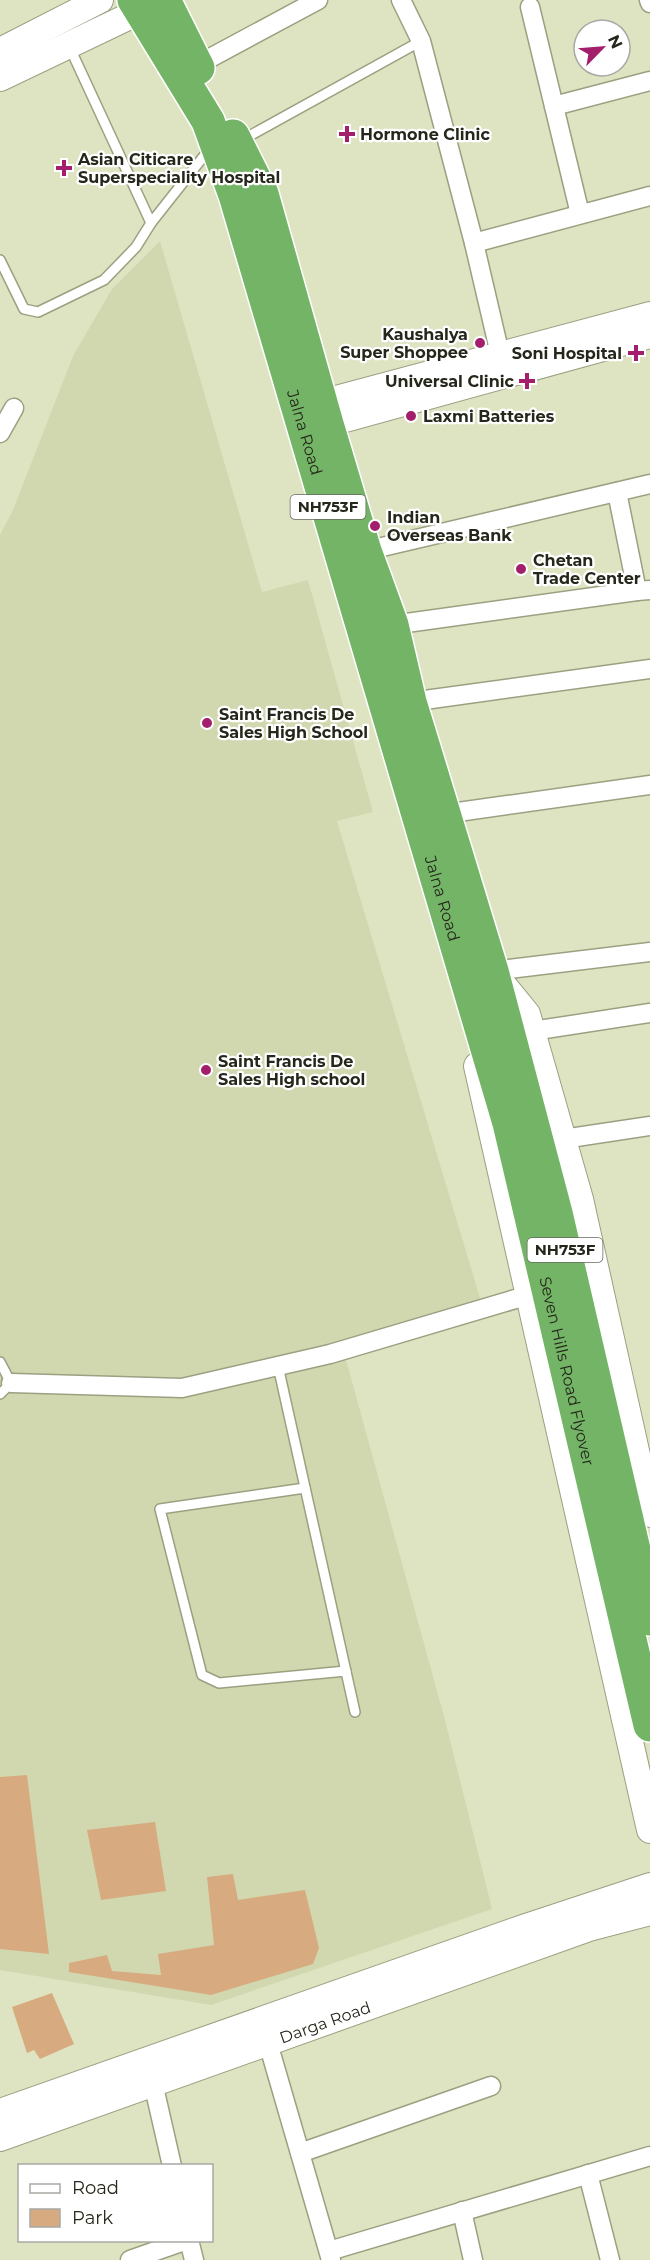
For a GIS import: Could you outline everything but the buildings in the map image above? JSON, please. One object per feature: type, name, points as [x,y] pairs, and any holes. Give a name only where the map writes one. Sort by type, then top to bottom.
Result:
[{"type":"highway","name":"Jalna Road","points":[[146,4],[196,65],[226,142],[235,195],[506,1025]]},
{"type":"highway","name":"Jalna Road","points":[[146,4],[208,121],[226,142],[262,194],[324,413],[365,551],[392,625],[410,702],[492,971]]},
{"type":"highway","name":"Seven Hills Road Flyover","points":[[492,971],[565,1248],[650,1619]]},
{"type":"highway","name":"Seven Hills Road Flyover","points":[[506,1025],[494,1067],[547,1276],[650,1725]]},
{"type":"street","points":[[0,51],[100,0]]},
{"type":"street","points":[[196,65],[318,0]]},
{"type":"street","points":[[408,3],[474,243],[502,365]]},
{"type":"street","points":[[0,78],[146,4]]},
{"type":"street","points":[[530,7],[580,214]]},
{"type":"street","points":[[554,106],[650,81]]},
{"type":"street","points":[[474,243],[650,196]]},
{"type":"street","points":[[324,413],[502,365],[650,315]]},
{"type":"street","points":[[502,365],[650,335]]},
{"type":"street","points":[[0,433],[14,408]]},
{"type":"street","points":[[365,551],[650,484]]},
{"type":"street","points":[[392,625],[644,590],[617,492]]},
{"type":"street","points":[[410,702],[650,669]]},
{"type":"street","points":[[444,814],[650,785]]},
{"type":"street","points":[[492,971],[650,952]]},
{"type":"street","points":[[650,1013],[506,1025],[477,1066],[650,1830]]},
{"type":"street","points":[[506,1025],[563,1140],[580,1200],[650,1514]]},
{"type":"street","points":[[563,1140],[650,1126]]},
{"type":"street","points":[[4,1387],[182,1388],[330,1354],[529,1295]]},
{"type":"street","name":"Darga Road","points":[[0,2112],[650,1886]]},
{"type":"street","name":"Darga Road","points":[[0,2138],[589,1928],[650,1912]]},
{"type":"street","points":[[268,2043],[330,2255],[462,2211],[650,2156]]},
{"type":"street","points":[[148,2059],[172,2164]]},
{"type":"street","points":[[300,2153],[490,2086]]},
{"type":"street","points":[[588,2174],[610,2260]]},
{"type":"street","points":[[462,2211],[473,2260]]},
{"type":"street","points":[[130,2260],[185,2242]]},
{"type":"street","points":[[188,2242],[194,2260]]},
{"type":"lane","points":[[0,260],[24,309],[38,312],[104,280],[136,248],[151,223],[226,142],[420,41]]},
{"type":"lane","points":[[68,44],[151,223]]},
{"type":"lane","points":[[0,1362],[4,1387]]},
{"type":"lane","points":[[278,1366],[355,1712]]},
{"type":"lane","points":[[305,1488],[160,1509],[202,1675],[219,1683],[346,1671]]},
{"type":"shaded area","name":"Saint Francis De Sales High school","points":[[160,241],[262,592],[308,580],[373,812],[337,821],[486,1318],[345,1356],[445,1720],[492,1909],[211,2005],[0,1970],[0,535],[13,510],[73,356],[112,289]]},
{"type":"green space","points":[[27,1775],[49,1954],[0,1949],[0,1777]]},
{"type":"green space","points":[[155,1822],[166,1891],[101,1900],[87,1830]]},
{"type":"green space","points":[[233,1874],[238,1900],[305,1890],[319,1948],[313,1964],[211,1995],[69,1972],[69,1963],[107,1955],[112,1971],[161,1975],[158,1954],[214,1945],[207,1877]]},
{"type":"green space","points":[[52,1993],[74,2044],[40,2059],[34,2050],[27,2053],[12,2007]]},
{"type":"place","name":"Hormone Clinic","points":[[347,134]]},
{"type":"place","name":"Asian Citicare Superspeciality Hospital","points":[[64,168]]},
{"type":"place","name":"Kaushalya Super Shoppee","points":[[480,343]]},
{"type":"place","name":"Soni Hospital","points":[[636,353]]},
{"type":"place","name":"Universal Clinic","points":[[527,381]]},
{"type":"place","name":"Laxmi Batteries","points":[[411,416]]},
{"type":"place","name":"Indian Overseas Bank","points":[[375,526]]},
{"type":"place","name":"Chetan Trade Center","points":[[521,569]]},
{"type":"place","name":"Saint Francis De Sales High School","points":[[207,723]]},
{"type":"place","name":"Saint Francis De Sales High school","points":[[206,1070]]}]
